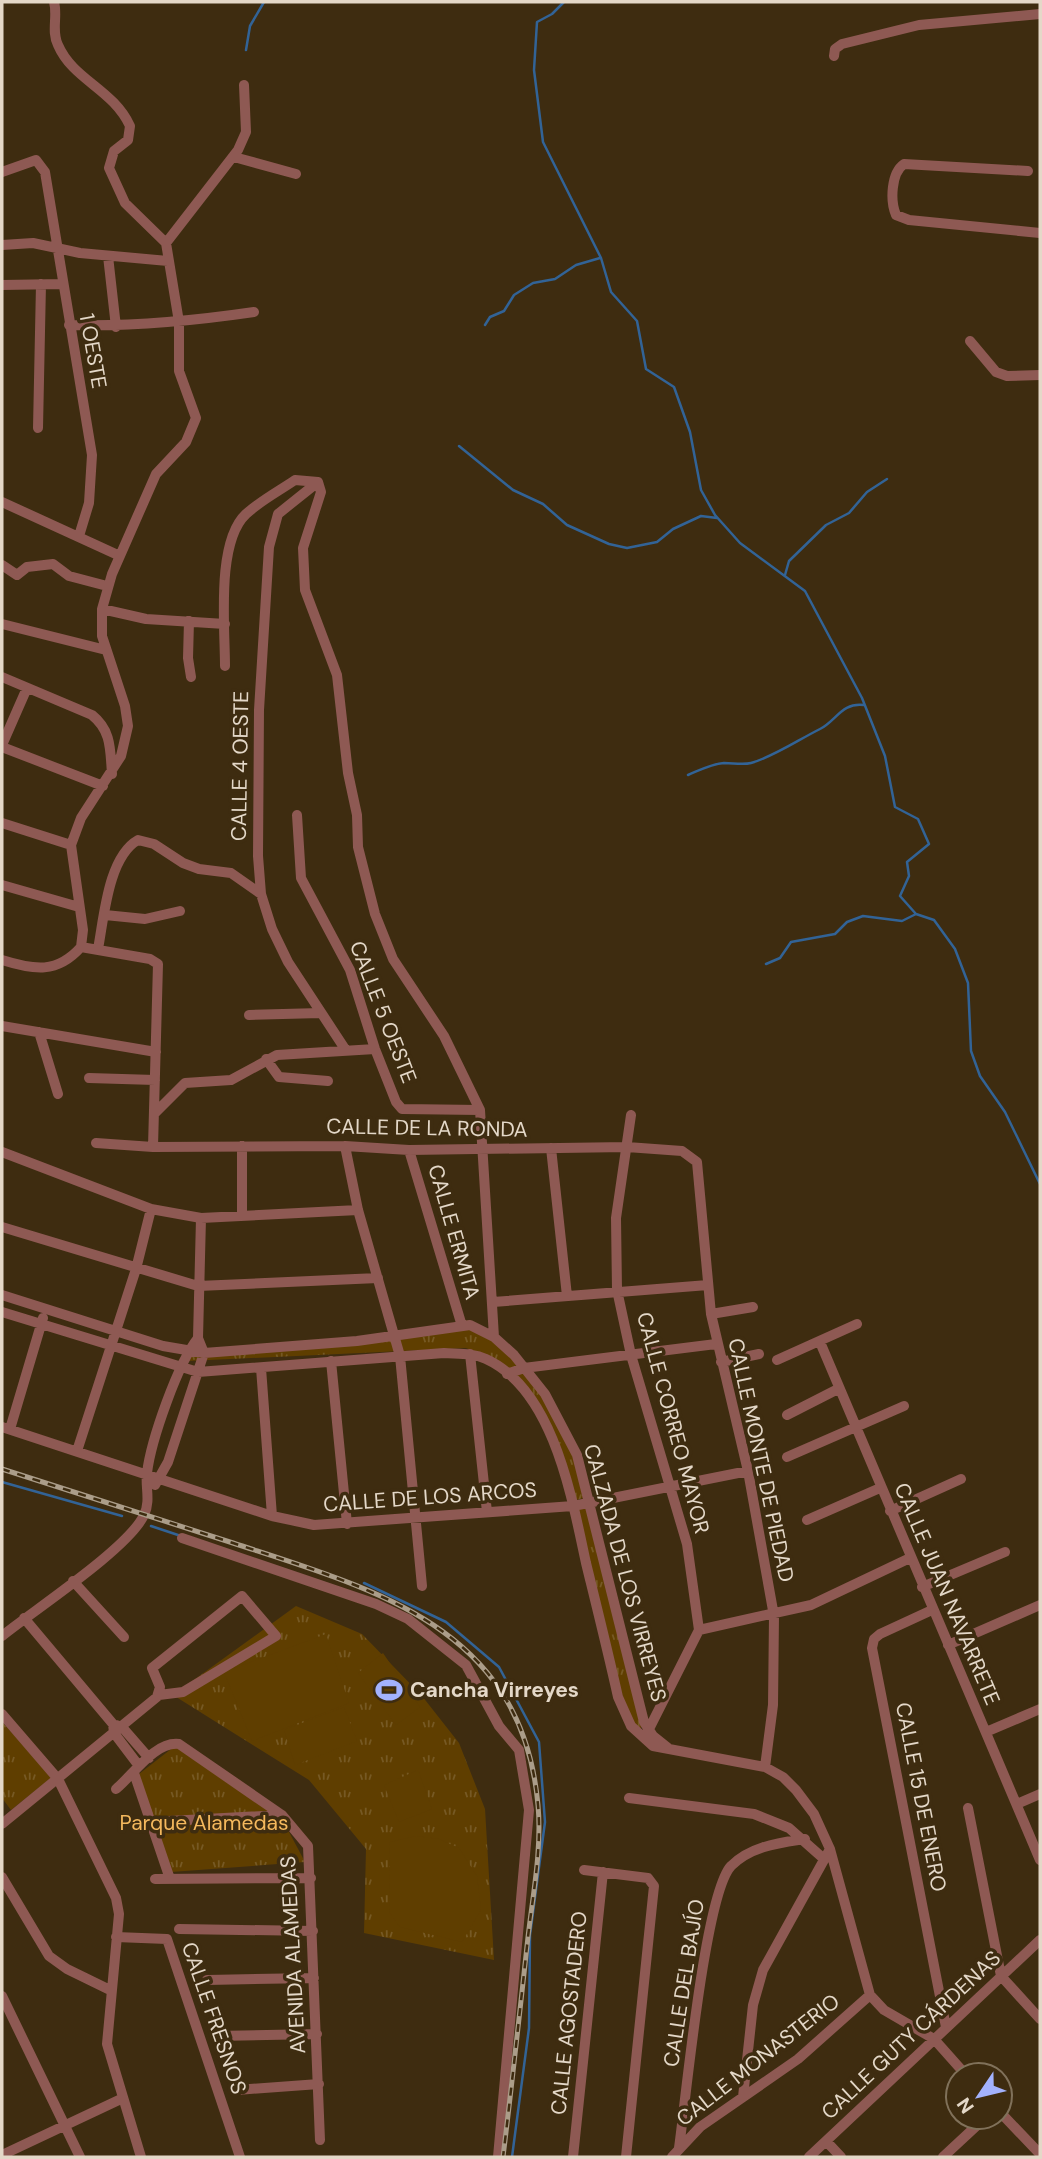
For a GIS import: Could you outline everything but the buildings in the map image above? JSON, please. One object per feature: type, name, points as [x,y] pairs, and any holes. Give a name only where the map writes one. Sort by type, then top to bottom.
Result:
[{"type":"street","points":[[2,960],[52,967],[69,961],[81,947],[83,929],[71,845],[81,818],[121,757],[128,726],[125,706],[106,650],[101,625],[107,586],[156,474],[193,432],[196,418],[179,371],[179,323],[166,243],[125,203],[109,168],[109,158],[128,140],[130,126],[109,95],[64,56],[54,33],[54,2]]},
{"type":"street","points":[[834,56],[835,49],[842,44],[919,25],[1040,14]]},
{"type":"street","points":[[166,243],[234,157],[246,132],[244,85]]},
{"type":"street","points":[[234,157],[296,174]]},
{"type":"street","name":"1 OESTE","points":[[2,172],[36,160],[45,172],[92,455],[89,503],[79,536]]},
{"type":"street","points":[[1028,171],[909,163],[900,166],[896,173],[892,207],[896,215],[909,220],[1040,233]]},
{"type":"street","points":[[2,245],[33,243],[108,256],[168,261]]},
{"type":"street","points":[[108,256],[116,327]]},
{"type":"street","points":[[38,428],[41,284]]},
{"type":"street","points":[[2,285],[62,284]]},
{"type":"street","points":[[69,325],[116,327],[179,323],[254,312]]},
{"type":"street","points":[[970,341],[996,372],[1007,376],[1040,375]]},
{"type":"street","points":[[225,666],[227,559],[236,527],[245,514],[295,480],[318,482],[320,499],[303,548],[303,579],[341,694],[348,774],[357,815],[358,847],[368,892],[393,959],[444,1036],[480,1110],[494,1337]]},
{"type":"street","name":"CALLE 4 OESTE","points":[[318,482],[278,514],[269,547],[259,723],[261,894],[271,929],[345,1049]]},
{"type":"street","points":[[2,502],[120,556]]},
{"type":"street","points":[[2,565],[17,575],[27,567],[53,564],[69,576],[107,586]]},
{"type":"street","points":[[102,609],[146,619],[225,624]]},
{"type":"street","points":[[189,621],[188,658],[191,677]]},
{"type":"street","points":[[2,624],[106,650]]},
{"type":"street","points":[[2,677],[92,715],[103,724],[108,733],[112,774]]},
{"type":"street","points":[[27,688],[2,746],[103,786]]},
{"type":"street","name":"CALLE 5 OESTE","points":[[297,815],[301,878],[350,970],[375,1049],[396,1102],[402,1109],[480,1110]]},
{"type":"street","points":[[2,822],[71,845]]},
{"type":"street","points":[[98,949],[112,876],[138,840],[154,844],[183,863],[199,869],[231,873],[261,894]]},
{"type":"street","points":[[2,885],[79,907]]},
{"type":"street","points":[[105,915],[145,919],[180,911]]},
{"type":"street","points":[[81,947],[150,959],[159,967],[153,1147]]},
{"type":"street","points":[[249,1015],[321,1013]]},
{"type":"street","points":[[2,1026],[156,1052]]},
{"type":"street","points":[[39,1032],[58,1094]]},
{"type":"street","points":[[155,1113],[184,1083],[231,1080],[277,1055],[375,1049]]},
{"type":"street","points":[[266,1059],[279,1077],[328,1082]]},
{"type":"street","points":[[89,1078],[155,1080]]},
{"type":"street","name":"CALLE CORREO MAYOR","points":[[631,1115],[616,1218],[617,1290],[631,1355],[687,1544],[699,1630]]},
{"type":"street","name":"CALLE DE LA RONDA","points":[[96,1143],[153,1147],[345,1146],[409,1150],[627,1147],[682,1151],[697,1162]]},
{"type":"street","points":[[242,1146],[242,1216]]},
{"type":"street","points":[[345,1146],[358,1210],[400,1356],[422,1586]]},
{"type":"street","points":[[551,1148],[567,1296]]},
{"type":"street","name":"CALLE ERMITA","points":[[409,1150],[462,1326]]},
{"type":"street","points":[[2,1152],[151,1209],[201,1218],[358,1210]]},
{"type":"street","name":"CALLE MONTE DE PIEDAD","points":[[697,1162],[711,1314],[748,1471],[774,1616],[773,1705],[765,1767]]},
{"type":"street","points":[[77,1451],[136,1269],[151,1209]]},
{"type":"street","points":[[149,1492],[160,1480],[204,1353],[198,1339],[201,1218]]},
{"type":"street","points":[[2,1227],[198,1286],[378,1278]]},
{"type":"street","points":[[493,1302],[617,1290],[708,1285]]},
{"type":"street","points":[[2,1295],[188,1352]]},
{"type":"street","points":[[711,1314],[753,1307]]},
{"type":"street","points":[[6,1428],[45,1309]]},
{"type":"street","points":[[2,1312],[181,1368]]},
{"type":"street","points":[[777,1360],[857,1324]]},
{"type":"street","name":"CALZADA DE LOS VIRREYES","points":[[188,1352],[204,1353],[396,1336],[462,1326],[475,1326],[494,1337],[524,1368],[552,1405],[571,1442],[648,1731],[670,1750]]},
{"type":"street","points":[[2,1636],[130,1534],[145,1515],[149,1492],[146,1475],[181,1368],[198,1339]]},
{"type":"street","name":"CALLE JUAN NAVARRETE","points":[[820,1342],[909,1558],[1040,1860]]},
{"type":"street","points":[[507,1374],[524,1368],[716,1343]]},
{"type":"street","points":[[470,1354],[487,1512]]},
{"type":"street","name":"CALZADA DE LOS VIRREYES","points":[[181,1368],[198,1372],[400,1356],[470,1354],[493,1363],[507,1374],[542,1416],[563,1461],[625,1716],[645,1742],[670,1750],[765,1767],[783,1777],[796,1790],[814,1814],[830,1849],[870,1996]]},
{"type":"street","points":[[721,1362],[758,1354]]},
{"type":"street","points":[[331,1361],[346,1524]]},
{"type":"street","points":[[261,1368],[272,1516]]},
{"type":"street","points":[[787,1415],[838,1389]]},
{"type":"street","points":[[787,1457],[904,1406]]},
{"type":"street","name":"CALLE DE LOS ARCOS","points":[[6,1428],[272,1516],[314,1525],[573,1506],[672,1489],[748,1471]]},
{"type":"street","points":[[890,1511],[961,1479]]},
{"type":"street","points":[[807,1520],[880,1488]]},
{"type":"street","points":[[182,1538],[376,1604],[408,1619],[466,1665],[499,1726],[519,1750],[529,1810],[498,2157]]},
{"type":"street","points":[[922,1587],[1005,1552]]},
{"type":"street","points":[[648,1731],[699,1630],[774,1616],[819,1602],[909,1558]]},
{"type":"street","points":[[73,1581],[124,1637]]},
{"type":"street","points":[[2,1824],[159,1695],[183,1692],[276,1636],[242,1596],[152,1668],[160,1688],[159,1695]]},
{"type":"street","points":[[948,1645],[1040,1605]]},
{"type":"street","name":"CALLE 15 DE ENERO","points":[[932,1610],[880,1634],[874,1639],[872,1648],[946,2027]]},
{"type":"street","points":[[24,1618],[116,1728],[141,1766],[150,1822],[170,1879]]},
{"type":"street","points":[[986,1732],[1040,1709]]},
{"type":"street","points":[[2,1714],[58,1779],[116,1898],[119,1914],[107,2044],[121,2099],[141,2157]]},
{"type":"street","name":"AVENIDA ALAMEDAS","points":[[116,1789],[171,1744],[179,1744],[282,1815],[308,1846],[320,2140]]},
{"type":"street","points":[[1017,1804],[1040,1794]]},
{"type":"street","points":[[629,1798],[754,1814],[789,1828],[805,1839],[824,1859]]},
{"type":"street","points":[[968,1808],[1001,1976],[1040,2019]]},
{"type":"street","points":[[150,1822],[282,1815]]},
{"type":"street","name":"CALLE DEL BAJÍO","points":[[676,2153],[708,1942],[722,1880],[730,1868],[748,1853],[805,1839]]},
{"type":"street","points":[[743,2098],[753,2005],[763,1970],[830,1849]]},
{"type":"street","points":[[584,1870],[603,1872]]},
{"type":"street","name":"CALLE DEL BAJÍO","points":[[603,1872],[648,1878],[654,1886],[626,2157]]},
{"type":"street","name":"CALLE AGOSTADERO","points":[[573,2157],[603,1872]]},
{"type":"street","points":[[2,1877],[45,1951],[57,1963],[110,1990]]},
{"type":"street","points":[[155,1879],[311,1878]]},
{"type":"street","points":[[179,1928],[313,1931]]},
{"type":"street","name":"CALLE FRESNOS","points":[[116,1937],[167,1939],[240,2157]]},
{"type":"street","name":"CALLE GUTY CÁRDENAS","points":[[809,2157],[1040,1940]]},
{"type":"street","points":[[207,1980],[314,1978]]},
{"type":"street","points":[[2,1996],[80,2157]]},
{"type":"street","points":[[870,1996],[884,2010],[934,2039],[954,2061]]},
{"type":"street","name":"CALLE MONASTERIO","points":[[676,2153],[704,2124],[798,2059],[870,1996]]},
{"type":"street","points":[[216,2036],[317,2034]]},
{"type":"street","points":[[237,2090],[318,2084]]},
{"type":"street","points":[[2,2155],[121,2099]]},
{"type":"street","points":[[1014,2127],[1036,2151],[1023,2157]]},
{"type":"street","points":[[943,2157],[971,2131]]},
{"type":"street","points":[[827,2141],[841,2157]]},
{"type":"green space","points":[[470,1320],[507,1345],[578,1451],[587,1497],[573,1501],[542,1415],[490,1358],[466,1348],[188,1361],[191,1350],[391,1336]]},
{"type":"green space","points":[[588,1501],[646,1722],[638,1731],[628,1718],[574,1505]]},
{"type":"green space","points":[[296,1606],[362,1634],[422,1696],[459,1743],[485,1809],[494,1960],[364,1933],[366,1849],[309,1780],[173,1695]]},
{"type":"green space","points":[[326,1634],[349,1703],[252,1741],[224,1672]]},
{"type":"green space","name":"Cancha Virreyes","points":[[383,1653],[420,1707],[396,1725],[358,1673]]},
{"type":"green space","points":[[344,1707],[357,1741],[295,1765],[284,1730]]},
{"type":"green space","points":[[2,1722],[52,1777],[11,1810],[2,1798]]},
{"type":"green space","name":"Parque Alamedas","points":[[175,1746],[266,1809],[289,1832],[305,1862],[171,1872],[139,1774]]},
{"type":"green space","points":[[418,1770],[432,1809],[399,1822],[384,1785]]},
{"type":"green space","points":[[416,1836],[439,1839],[459,1848],[477,1876],[481,1910],[462,1942],[400,1927],[389,1912],[390,1842]]},
{"type":"waterway","points":[[246,50],[250,26],[264,2]]},
{"type":"waterway","points":[[564,2],[552,14],[537,22],[534,70],[543,142],[601,258],[611,292],[637,321],[646,369],[674,387],[690,432],[701,490],[715,515],[740,543],[805,591],[862,698],[885,756],[895,807],[918,819],[929,844],[907,862],[909,876],[900,896],[916,914],[934,920],[955,949],[968,983],[971,1051],[980,1076],[1005,1112],[1040,1184]]},
{"type":"waterway","points":[[485,325],[490,317],[504,311],[514,295],[533,283],[555,279],[576,265],[600,258]]},
{"type":"waterway","points":[[459,446],[513,490],[543,504],[567,525],[609,544],[627,548],[657,542],[673,529],[701,516],[717,518]]},
{"type":"waterway","points":[[785,575],[789,561],[826,525],[849,513],[867,492],[887,479]]},
{"type":"waterway","points":[[688,775],[724,763],[751,763],[777,753],[826,726],[850,706],[864,705]]},
{"type":"waterway","points":[[766,964],[780,958],[791,942],[835,934],[847,922],[863,916],[902,921],[916,914]]},
{"type":"waterway","points":[[2,1482],[122,1516]]},
{"type":"waterway","points":[[151,1526],[181,1536]]},
{"type":"waterway","points":[[364,1583],[446,1622],[499,1667],[539,1742],[545,1822],[530,1935],[529,2028],[512,2157]]},
{"type":"railway","points":[[2,1469],[287,1560],[388,1600],[433,1625],[472,1656],[504,1696],[526,1745],[538,1805],[539,1838],[503,2157]]},
{"type":"place","name":"Cancha Virreyes","points":[[389,1690]]}]
